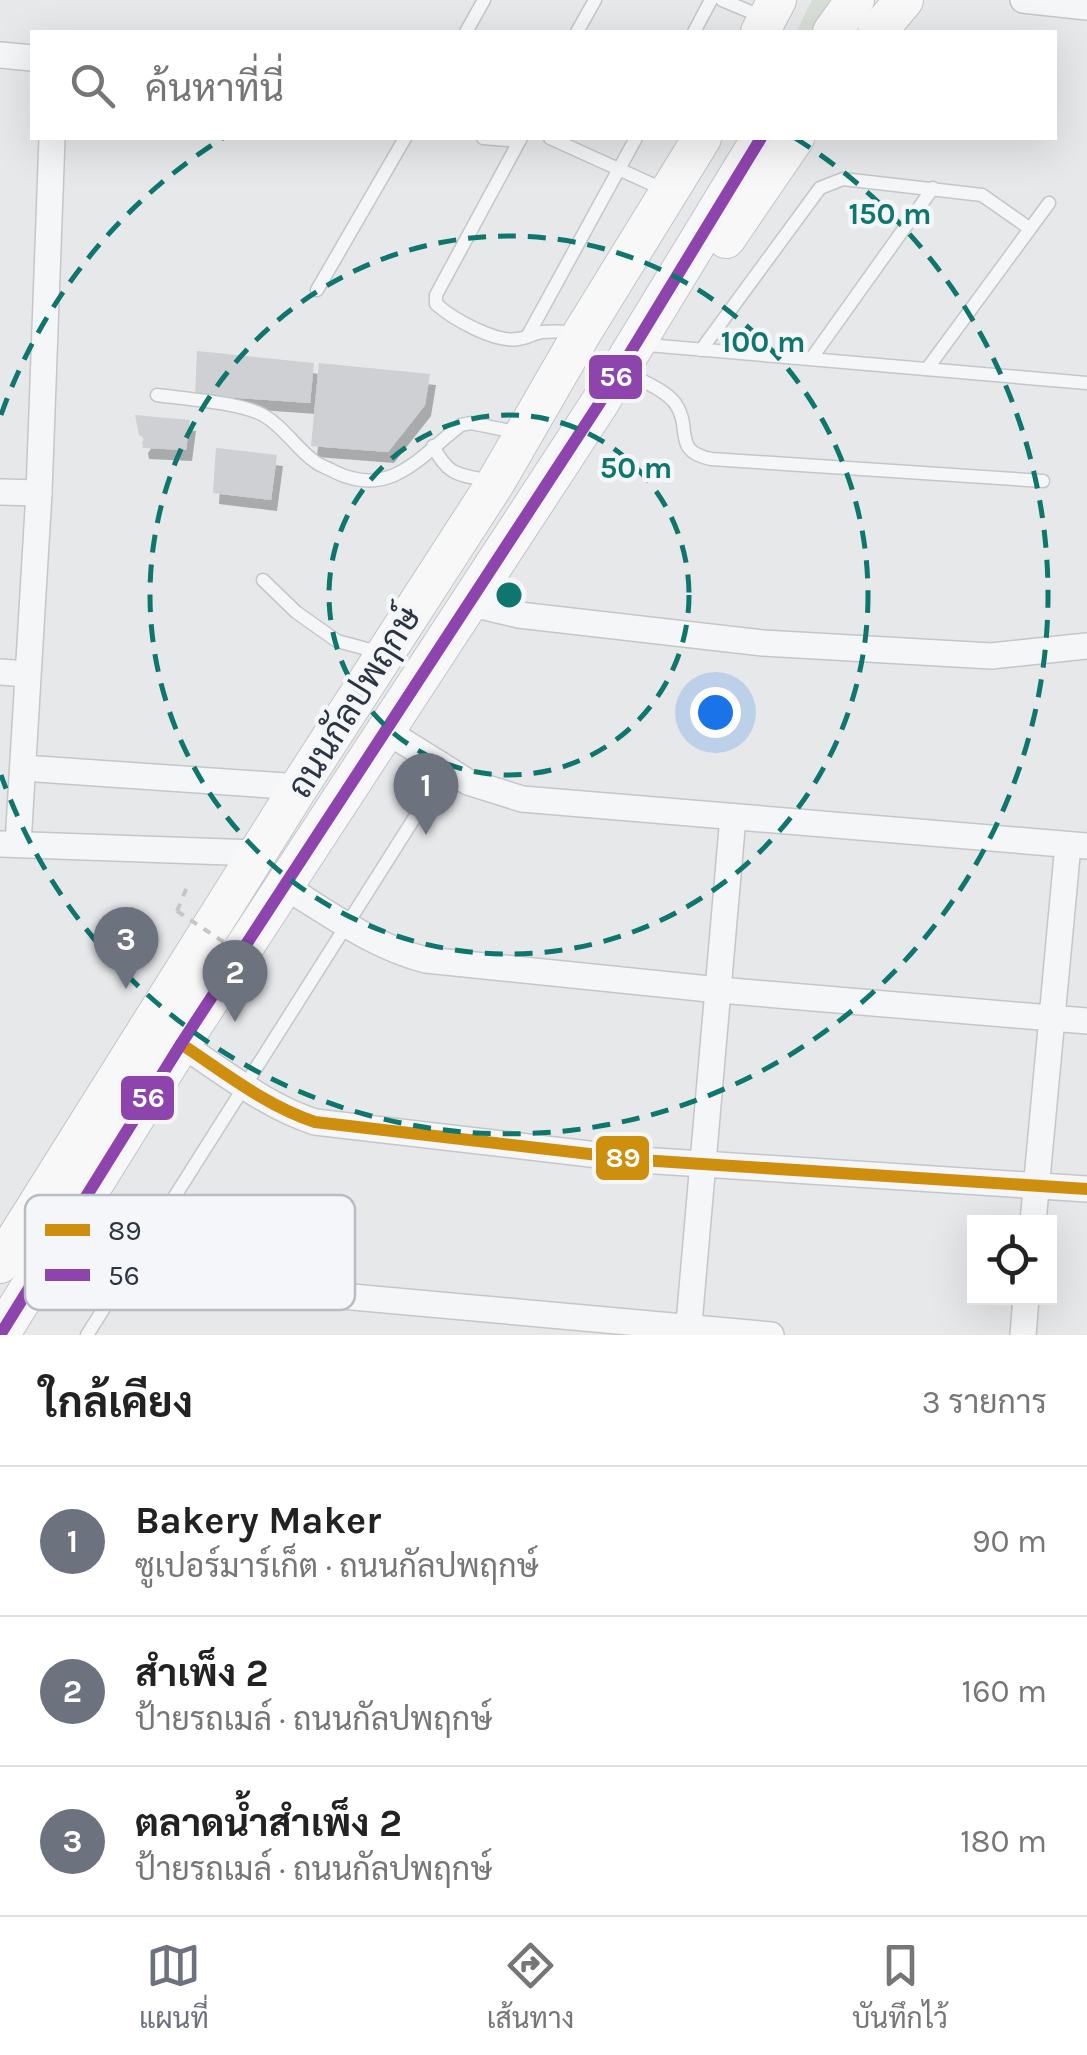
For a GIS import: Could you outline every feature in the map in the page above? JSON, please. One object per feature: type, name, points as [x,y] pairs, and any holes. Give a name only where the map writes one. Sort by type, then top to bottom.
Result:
[{"type":"main road","points":[[833,30],[854,0]]},
{"type":"main road","points":[[879,30],[904,0]]},
{"type":"main road","name":"ถนนกัลปพฤกษ์","points":[[41,1195],[496,482],[582,332],[701,140]]},
{"type":"main road","points":[[599,404],[705,269],[794,140]]},
{"type":"main road","points":[[599,404],[755,146]]},
{"type":"main road","name":"ถนนกัลปพฤกษ์","points":[[86,1195],[599,404]]},
{"type":"main road","name":"ถนนกัลปพฤกษ์","points":[[3,1254],[25,1220]]},
{"type":"main road","name":"ถนนกัลปพฤกษ์","points":[[0,1335],[25,1294]]},
{"type":"street","points":[[1023,0],[1087,6]]},
{"type":"street","points":[[0,56],[30,58]]},
{"type":"street","points":[[52,140],[39,494],[23,768],[9,844],[259,853]]},
{"type":"street","points":[[0,492],[39,494]]},
{"type":"street","points":[[468,603],[519,616],[763,643],[991,656],[1087,646]]},
{"type":"street","points":[[0,672],[28,674]]},
{"type":"street","points":[[385,730],[468,782],[522,799],[1077,846],[1053,1018],[1034,1215]]},
{"type":"street","points":[[23,768],[300,787]]},
{"type":"street","points":[[688,1332],[733,817]]},
{"type":"street","points":[[284,886],[400,954],[426,960],[1087,1021]]},
{"type":"street","points":[[182,1044],[296,1116],[315,1122],[641,1160],[1087,1189]]},
{"type":"street","points":[[355,1298],[688,1332],[771,1335]]},
{"type":"street","points":[[1023,1335],[1025,1305]]},
{"type":"lane","points":[[467,30],[484,0]]},
{"type":"lane","points":[[578,30],[594,0]]},
{"type":"lane","points":[[695,30],[711,0]]},
{"type":"lane","points":[[722,0],[768,17]]},
{"type":"lane","points":[[317,290],[404,140]]},
{"type":"lane","points":[[520,140],[436,295],[436,304],[503,339],[517,340],[546,332],[582,332]]},
{"type":"lane","points":[[554,140],[669,192]]},
{"type":"lane","points":[[526,337],[635,140]]},
{"type":"lane","points":[[701,350],[820,188],[843,179],[982,195],[1030,228]]},
{"type":"lane","points":[[811,359],[933,188]]},
{"type":"lane","points":[[927,369],[1049,203]]},
{"type":"lane","points":[[637,359],[701,350],[1087,383]]},
{"type":"lane","points":[[637,359],[673,400],[682,417],[690,450],[696,456],[1043,481]]},
{"type":"lane","points":[[157,394],[260,414],[316,462],[346,477],[366,481],[390,478],[407,469],[460,424],[524,434]]},
{"type":"lane","points":[[433,446],[443,466],[452,472],[496,482]]},
{"type":"lane","points":[[263,580],[296,612],[336,641],[384,654]]},
{"type":"lane","points":[[175,1195],[446,768]]},
{"type":"lane","points":[[87,1335],[103,1310]]},
{"type":"path","points":[[189,882],[177,911],[261,968]]},
{"type":"shaded area","points":[[812,0],[868,0],[841,30],[797,30]]},
{"type":"building","points":[[197,351],[314,363],[310,403],[195,395]]},
{"type":"building","points":[[319,363],[430,374],[425,405],[388,452],[311,446]]},
{"type":"building","points":[[135,415],[190,420],[186,450],[143,448],[145,438],[139,435]]},
{"type":"building","points":[[216,448],[277,455],[271,500],[213,493]]},
{"type":"transit line","name":"56","points":[[87,1195],[181,1044],[599,404],[760,140]]},
{"type":"transit line","name":"89","points":[[181,1044],[262,1098],[315,1122],[641,1160],[1087,1189]]},
{"type":"transit line","name":"56","points":[[0,1335],[25,1295]]},
{"type":"place","name":"Bakery Maker","points":[[426,835]]},
{"type":"place","name":"ตลาดน้ำสำเพ็ง 2","points":[[126,989]]},
{"type":"place","name":"สำเพ็ง 2","points":[[235,1022]]}]
